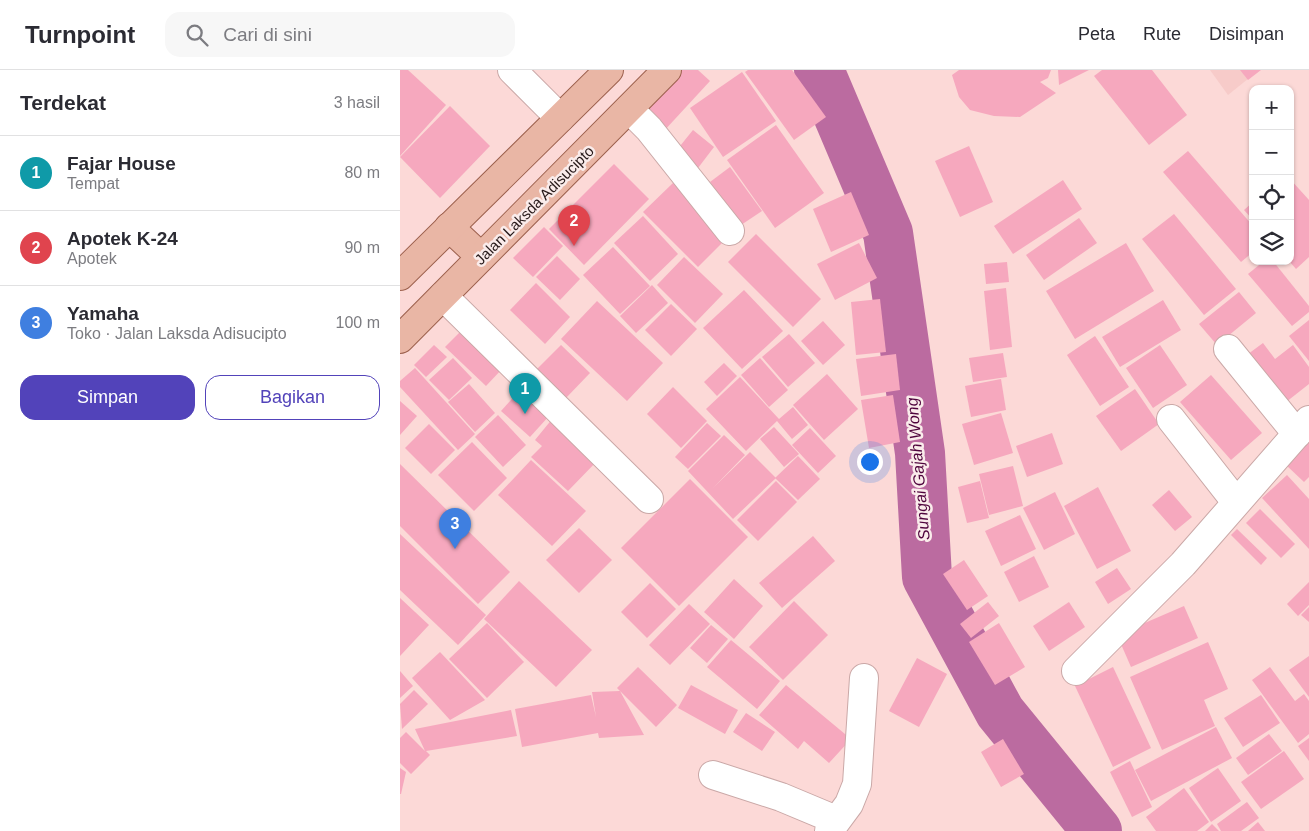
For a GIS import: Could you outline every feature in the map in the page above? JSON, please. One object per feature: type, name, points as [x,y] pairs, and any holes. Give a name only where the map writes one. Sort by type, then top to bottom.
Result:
[{"type":"main road","points":[[400,276],[609,70]]},
{"type":"main road","name":"Jalan Laksda Adisucipto","points":[[400,339],[667,70]]},
{"type":"main road","points":[[490,186],[521,217]]},
{"type":"main road","points":[[449,227],[481,258]]},
{"type":"street","points":[[512,70],[560,118]]},
{"type":"street","points":[[629,109],[649,129],[730,230]]},
{"type":"street","points":[[443,296],[648,499]]},
{"type":"street","points":[[1076,671],[1182,564],[1303,427],[1228,348]]},
{"type":"street","points":[[1171,419],[1236,502]]},
{"type":"street","points":[[713,775],[781,796],[832,826],[849,804],[857,784],[864,678]]},
{"type":"shaded area","points":[[1210,70],[1259,70],[1228,95]]},
{"type":"building","points":[[400,70],[408,70],[446,105],[400,156]]},
{"type":"building","points":[[679,70],[698,70],[710,81],[663,132],[641,111]]},
{"type":"building","points":[[748,70],[792,70],[826,117],[794,140],[745,72]]},
{"type":"building","points":[[959,70],[1051,70],[1048,78],[1040,82],[1056,93],[1020,117],[994,116],[970,110],[959,97],[952,75]]},
{"type":"building","points":[[1058,70],[1089,70],[1059,85]]},
{"type":"building","points":[[1102,70],[1152,70],[1187,115],[1149,145],[1094,76]]},
{"type":"building","points":[[1240,70],[1261,70],[1248,80]]},
{"type":"building","points":[[742,72],[776,121],[723,157],[690,108]]},
{"type":"building","points":[[450,106],[490,146],[440,198],[400,157]]},
{"type":"building","points":[[776,125],[824,193],[775,228],[727,160]]},
{"type":"building","points":[[693,130],[714,147],[698,168],[676,151]]},
{"type":"building","points":[[969,146],[993,202],[960,217],[935,161]]},
{"type":"building","points":[[1188,151],[1249,221],[1249,255],[1241,262],[1163,172]]},
{"type":"building","points":[[614,164],[649,199],[584,265],[549,229]]},
{"type":"building","points":[[730,167],[762,211],[741,225],[710,182]]},
{"type":"building","points":[[1063,180],[1082,209],[1013,254],[994,226]]},
{"type":"building","points":[[673,183],[727,238],[698,267],[643,212]]},
{"type":"building","points":[[1294,183],[1309,200],[1309,257],[1296,269],[1293,265]]},
{"type":"building","points":[[851,192],[869,235],[831,252],[813,209]]},
{"type":"building","points":[[1249,206],[1249,216],[1244,210]]},
{"type":"building","points":[[1174,214],[1236,289],[1204,315],[1142,239]]},
{"type":"building","points":[[643,216],[678,254],[650,281],[614,243]]},
{"type":"building","points":[[1079,218],[1097,243],[1044,280],[1026,255]]},
{"type":"building","points":[[544,227],[563,246],[533,277],[513,258]]},
{"type":"building","points":[[756,234],[821,299],[793,327],[728,262]]},
{"type":"building","points":[[859,243],[877,278],[835,300],[817,264]]},
{"type":"building","points":[[1126,243],[1154,291],[1075,339],[1046,291]]},
{"type":"building","points":[[613,247],[650,286],[620,314],[583,275]]},
{"type":"building","points":[[557,256],[580,279],[560,300],[536,277]]},
{"type":"building","points":[[684,257],[723,294],[695,323],[657,285]]},
{"type":"building","points":[[1007,262],[1009,282],[986,284],[984,264]]},
{"type":"building","points":[[1259,265],[1276,265],[1309,306],[1309,312],[1292,326],[1248,274]]},
{"type":"building","points":[[536,283],[570,317],[545,344],[510,310]]},
{"type":"building","points":[[652,285],[668,303],[636,333],[620,316]]},
{"type":"building","points":[[1006,288],[1012,347],[990,350],[984,291]]},
{"type":"building","points":[[744,290],[783,331],[742,369],[703,328]]},
{"type":"building","points":[[1239,292],[1256,313],[1217,345],[1199,324]]},
{"type":"building","points":[[880,299],[886,352],[856,355],[851,302]]},
{"type":"building","points":[[1163,300],[1181,330],[1120,367],[1102,337]]},
{"type":"building","points":[[597,301],[663,363],[627,401],[561,339]]},
{"type":"building","points":[[671,304],[697,329],[671,356],[645,330]]},
{"type":"building","points":[[1309,320],[1309,361],[1289,336]]},
{"type":"building","points":[[823,321],[845,345],[823,365],[801,341]]},
{"type":"building","points":[[462,330],[502,369],[486,386],[445,347]]},
{"type":"building","points":[[789,334],[815,363],[788,387],[762,357]]},
{"type":"building","points":[[1095,336],[1129,387],[1100,406],[1067,355]]},
{"type":"building","points":[[1263,343],[1275,359],[1293,345],[1309,367],[1309,384],[1281,406],[1244,357]]},
{"type":"building","points":[[434,345],[447,357],[426,377],[414,365]]},
{"type":"building","points":[[561,345],[590,373],[565,399],[535,371]]},
{"type":"building","points":[[1160,345],[1187,385],[1153,408],[1126,368]]},
{"type":"building","points":[[1003,353],[1007,377],[973,382],[969,358]]},
{"type":"building","points":[[896,354],[900,390],[861,396],[856,359]]},
{"type":"building","points":[[453,358],[472,378],[449,400],[429,380]]},
{"type":"building","points":[[760,358],[788,390],[769,407],[741,375]]},
{"type":"building","points":[[724,363],[737,376],[717,396],[704,382]]},
{"type":"building","points":[[415,368],[475,434],[458,450],[400,387],[400,381]]},
{"type":"building","points":[[827,374],[858,409],[824,440],[793,405]]},
{"type":"building","points":[[1211,375],[1262,433],[1231,460],[1180,402]]},
{"type":"building","points":[[740,377],[779,419],[793,407],[808,425],[792,439],[777,421],[746,451],[706,409]]},
{"type":"building","points":[[1001,379],[1006,410],[971,417],[965,386]]},
{"type":"building","points":[[469,384],[495,413],[475,432],[448,402]]},
{"type":"building","points":[[673,387],[707,421],[681,448],[647,414]]},
{"type":"building","points":[[1135,389],[1159,424],[1121,451],[1096,416]]},
{"type":"building","points":[[520,390],[549,416],[530,437],[501,411]]},
{"type":"building","points":[[893,395],[900,442],[869,448],[861,400]]},
{"type":"building","points":[[400,401],[417,416],[400,435]]},
{"type":"building","points":[[1001,413],[1013,453],[974,465],[962,424]]},
{"type":"building","points":[[498,415],[526,445],[503,467],[475,437]]},
{"type":"building","points":[[553,418],[598,460],[568,491],[531,457],[542,446],[535,440]]},
{"type":"building","points":[[707,423],[721,436],[688,469],[675,457]]},
{"type":"building","points":[[429,424],[455,450],[431,474],[405,448]]},
{"type":"building","points":[[774,427],[799,454],[784,467],[760,439]]},
{"type":"building","points":[[810,428],[836,456],[818,473],[792,445]]},
{"type":"building","points":[[1052,433],[1063,464],[1027,477],[1016,446]]},
{"type":"building","points":[[724,435],[745,455],[713,488],[750,452],[776,478],[733,519],[688,471]]},
{"type":"building","points":[[472,442],[507,478],[474,511],[438,475]]},
{"type":"building","points":[[1309,442],[1309,477],[1304,482],[1286,465]]},
{"type":"building","points":[[798,456],[820,479],[798,500],[775,478]]},
{"type":"building","points":[[531,460],[586,511],[552,546],[498,495]]},
{"type":"building","points":[[400,464],[510,572],[478,604],[400,526]]},
{"type":"building","points":[[1013,466],[1023,506],[989,515],[979,474]]},
{"type":"building","points":[[1287,475],[1309,499],[1309,549],[1262,498]]},
{"type":"building","points":[[690,479],[748,537],[679,606],[621,548]]},
{"type":"building","points":[[776,481],[797,502],[758,541],[737,520]]},
{"type":"building","points":[[980,481],[989,518],[967,523],[958,487]]},
{"type":"building","points":[[1098,487],[1131,551],[1097,569],[1064,506]]},
{"type":"building","points":[[1169,490],[1192,517],[1175,531],[1152,505]]},
{"type":"building","points":[[1055,492],[1075,534],[1044,550],[1023,508]]},
{"type":"building","points":[[1260,509],[1295,544],[1281,558],[1246,523]]},
{"type":"building","points":[[1020,515],[1036,549],[1001,566],[985,531]]},
{"type":"building","points":[[579,528],[612,560],[579,593],[546,560]]},
{"type":"building","points":[[1237,529],[1267,558],[1261,565],[1231,535]]},
{"type":"building","points":[[400,534],[486,615],[458,645],[400,590]]},
{"type":"building","points":[[813,536],[835,561],[782,608],[759,583]]},
{"type":"building","points":[[1034,556],[1049,587],[1019,602],[1004,572]]},
{"type":"building","points":[[964,560],[988,596],[967,610],[943,574]]},
{"type":"building","points":[[1117,568],[1131,589],[1108,604],[1095,582]]},
{"type":"building","points":[[734,579],[763,606],[734,639],[704,612]]},
{"type":"building","points":[[519,581],[592,650],[556,687],[484,619]]},
{"type":"building","points":[[1309,582],[1309,605],[1298,616],[1287,604]]},
{"type":"building","points":[[650,583],[676,609],[647,638],[621,612]]},
{"type":"building","points":[[400,598],[429,625],[400,656]]},
{"type":"building","points":[[794,601],[828,635],[783,680],[749,647]]},
{"type":"building","points":[[988,602],[999,616],[971,638],[960,624]]},
{"type":"building","points":[[1069,602],[1085,627],[1049,651],[1033,626]]},
{"type":"building","points":[[689,604],[710,624],[670,665],[649,645]]},
{"type":"building","points":[[1184,606],[1198,638],[1131,667],[1117,635]]},
{"type":"building","points":[[1309,607],[1309,622],[1301,615]]},
{"type":"building","points":[[487,623],[524,662],[487,698],[449,659]]},
{"type":"building","points":[[999,623],[1025,667],[995,685],[969,642]]},
{"type":"building","points":[[711,625],[728,639],[707,663],[690,648]]},
{"type":"building","points":[[731,640],[780,681],[757,709],[707,667]]},
{"type":"building","points":[[1208,642],[1228,689],[1204,700],[1215,726],[1162,750],[1130,677]]},
{"type":"building","points":[[440,652],[485,700],[450,720],[412,678]]},
{"type":"building","points":[[1309,656],[1309,697],[1289,670]]},
{"type":"building","points":[[917,658],[947,674],[919,727],[889,711]]},
{"type":"building","points":[[638,667],[677,705],[656,727],[617,688]]},
{"type":"building","points":[[1113,667],[1151,748],[1113,767],[1075,686]]},
{"type":"building","points":[[1270,667],[1295,701],[1304,694],[1309,701],[1309,734],[1298,743],[1252,680]]},
{"type":"building","points":[[400,671],[413,686],[400,698]]},
{"type":"building","points":[[691,685],[738,710],[725,734],[678,708]]},
{"type":"building","points":[[786,685],[851,739],[829,763],[804,741],[798,749],[759,715]]},
{"type":"building","points":[[414,690],[428,704],[402,729],[400,704]]},
{"type":"building","points":[[620,691],[644,735],[599,738],[598,733],[522,747],[515,709],[591,695],[596,717],[592,692]]},
{"type":"building","points":[[1261,695],[1280,723],[1243,747],[1224,718]]},
{"type":"building","points":[[511,710],[517,736],[426,751],[430,755],[411,774],[400,763],[400,738],[406,732],[425,751],[415,729]]},
{"type":"building","points":[[746,713],[775,732],[762,751],[733,732]]},
{"type":"building","points":[[1216,727],[1232,758],[1151,801],[1135,770]]},
{"type":"building","points":[[1269,734],[1282,751],[1248,775],[1236,758]]},
{"type":"building","points":[[1309,738],[1309,761],[1298,746]]},
{"type":"building","points":[[1003,739],[1024,774],[1001,787],[981,752]]},
{"type":"building","points":[[1284,751],[1304,779],[1261,809],[1241,782]]},
{"type":"building","points":[[1130,761],[1152,807],[1132,817],[1110,772]]},
{"type":"building","points":[[400,768],[406,772],[401,794],[400,794]]},
{"type":"building","points":[[1218,768],[1241,801],[1211,822],[1189,788]]},
{"type":"building","points":[[1184,788],[1209,822],[1197,831],[1156,831],[1146,817]]},
{"type":"building","points":[[1247,802],[1259,818],[1241,831],[1221,831],[1217,824]]},
{"type":"building","points":[[1258,822],[1265,831],[1248,831]]},
{"type":"building","points":[[1212,824],[1219,831],[1205,831]]},
{"type":"waterway","name":"Sungai Gajah Wong","points":[[819,70],[888,233],[920,453],[927,577],[1000,712],[1097,831]]},
{"type":"place","name":"Apotek K-24","points":[[574,246]]},
{"type":"place","name":"Fajar House","points":[[525,414]]},
{"type":"place","name":"Yamaha","points":[[455,549]]}]
